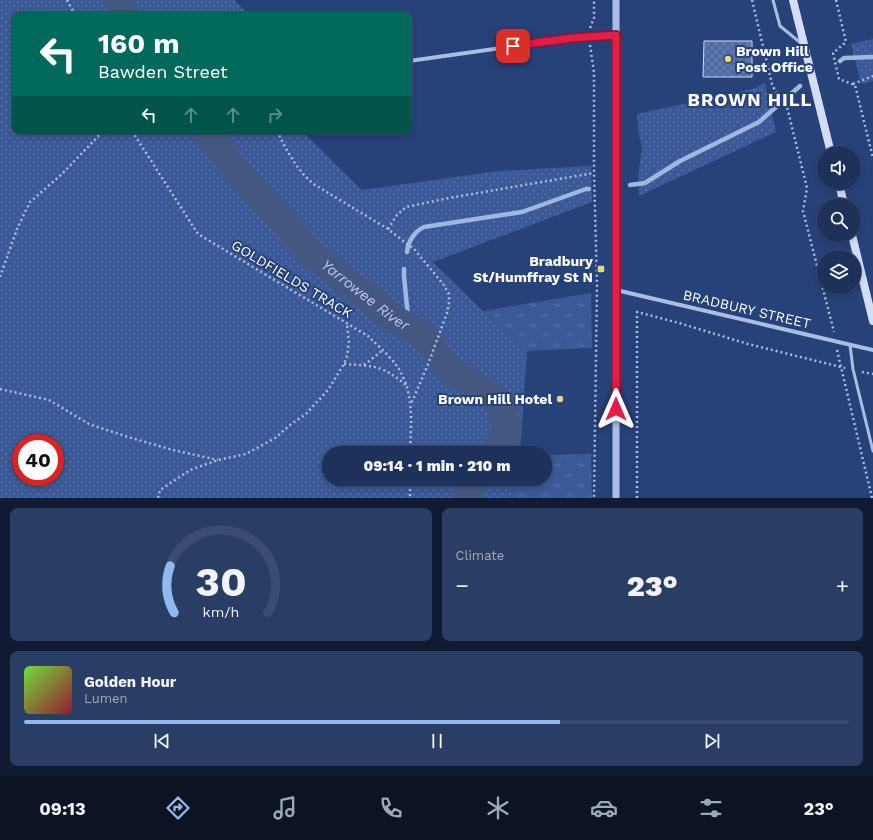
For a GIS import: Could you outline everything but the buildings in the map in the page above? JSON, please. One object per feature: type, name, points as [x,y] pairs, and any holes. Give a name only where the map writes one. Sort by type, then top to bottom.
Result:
[{"type":"main road","points":[[793,0],[829,146]]},
{"type":"main road","points":[[854,242],[873,321]]},
{"type":"street","points":[[616,0],[616,498]]},
{"type":"street","points":[[412,61],[572,38],[616,35]]},
{"type":"street","name":"BRADBURY STREET","points":[[616,290],[873,350]]},
{"type":"lane","points":[[773,0],[780,26],[805,46]]},
{"type":"lane","points":[[850,345],[853,370],[873,451]]},
{"type":"path","points":[[67,0],[73,12]]},
{"type":"path","points":[[594,0],[594,18],[590,28],[590,48],[594,72],[594,173],[597,284],[594,498]]},
{"type":"path","points":[[752,0],[772,84],[777,96],[787,107],[807,188],[803,211],[833,325],[840,366],[872,498]]},
{"type":"path","points":[[836,0],[846,42],[833,53],[839,79],[855,85],[873,158]]},
{"type":"path","points":[[853,84],[873,76]]},
{"type":"path","points":[[0,277],[16,229],[30,202],[62,174],[100,134]]},
{"type":"path","name":"GOLDFIELDS TRACK","points":[[134,134],[198,234],[368,336],[383,350],[397,366],[406,386],[411,405],[410,446]]},
{"type":"path","points":[[279,134],[296,166],[314,185],[388,229],[415,250],[443,284],[449,294],[449,303],[446,312],[427,367],[411,405]]},
{"type":"path","points":[[388,229],[397,215],[406,207],[449,198],[594,173]]},
{"type":"path","points":[[637,498],[637,312],[679,322],[748,344],[873,374]]},
{"type":"path","points":[[158,498],[160,490],[190,470],[218,460],[246,454],[275,438],[314,407],[328,390],[344,364],[349,343],[347,324]]},
{"type":"path","points":[[363,365],[383,350]]},
{"type":"path","points":[[344,364],[363,365],[384,369],[406,386]]},
{"type":"path","points":[[0,389],[49,400],[88,424],[173,450],[218,460]]},
{"type":"path","points":[[410,486],[410,498]]},
{"type":"green space","points":[[0,0],[234,0],[246,12],[12,12],[12,134],[305,134],[362,190],[498,171],[591,166],[592,202],[433,262],[483,311],[527,351],[520,446],[322,446],[322,486],[514,486],[511,498],[0,498]]},
{"type":"green space","points":[[873,39],[873,81],[861,84],[851,44]]},
{"type":"green space","points":[[765,83],[776,132],[639,196],[638,177],[642,148],[637,114],[756,88]]},
{"type":"green space","points":[[591,293],[592,348],[527,351],[483,311]]},
{"type":"green space","points":[[591,454],[592,498],[511,498],[514,486],[552,486],[552,455]]},
{"type":"waterway","name":"Yarrowee River","points":[[118,0],[124,12]]},
{"type":"waterway","points":[[840,61],[844,58],[873,57]]},
{"type":"waterway","points":[[630,185],[645,183],[680,161],[759,122],[800,86]]},
{"type":"waterway","name":"Yarrowee River","points":[[208,134],[234,168],[312,254],[396,320],[422,334],[449,369],[499,402],[508,432],[498,446]]},
{"type":"waterway","points":[[407,252],[412,237],[424,227],[522,212],[589,189]]},
{"type":"waterway","points":[[404,269],[409,327]]},
{"type":"waterway","name":"Yarrowee River","points":[[468,498],[471,486]]},
{"type":"place","name":"Brown Hill Post Office","points":[[728,59]]},
{"type":"place","name":"Bradbury St/Humffray St N","points":[[601,269]]},
{"type":"place","name":"Brown Hill Hotel","points":[[560,399]]},
{"type":"district","name":"BROWN HILL","points":[[750,99]]},
{"type":"route","points":[[513,46],[572,38],[616,35],[616,409]]}]
